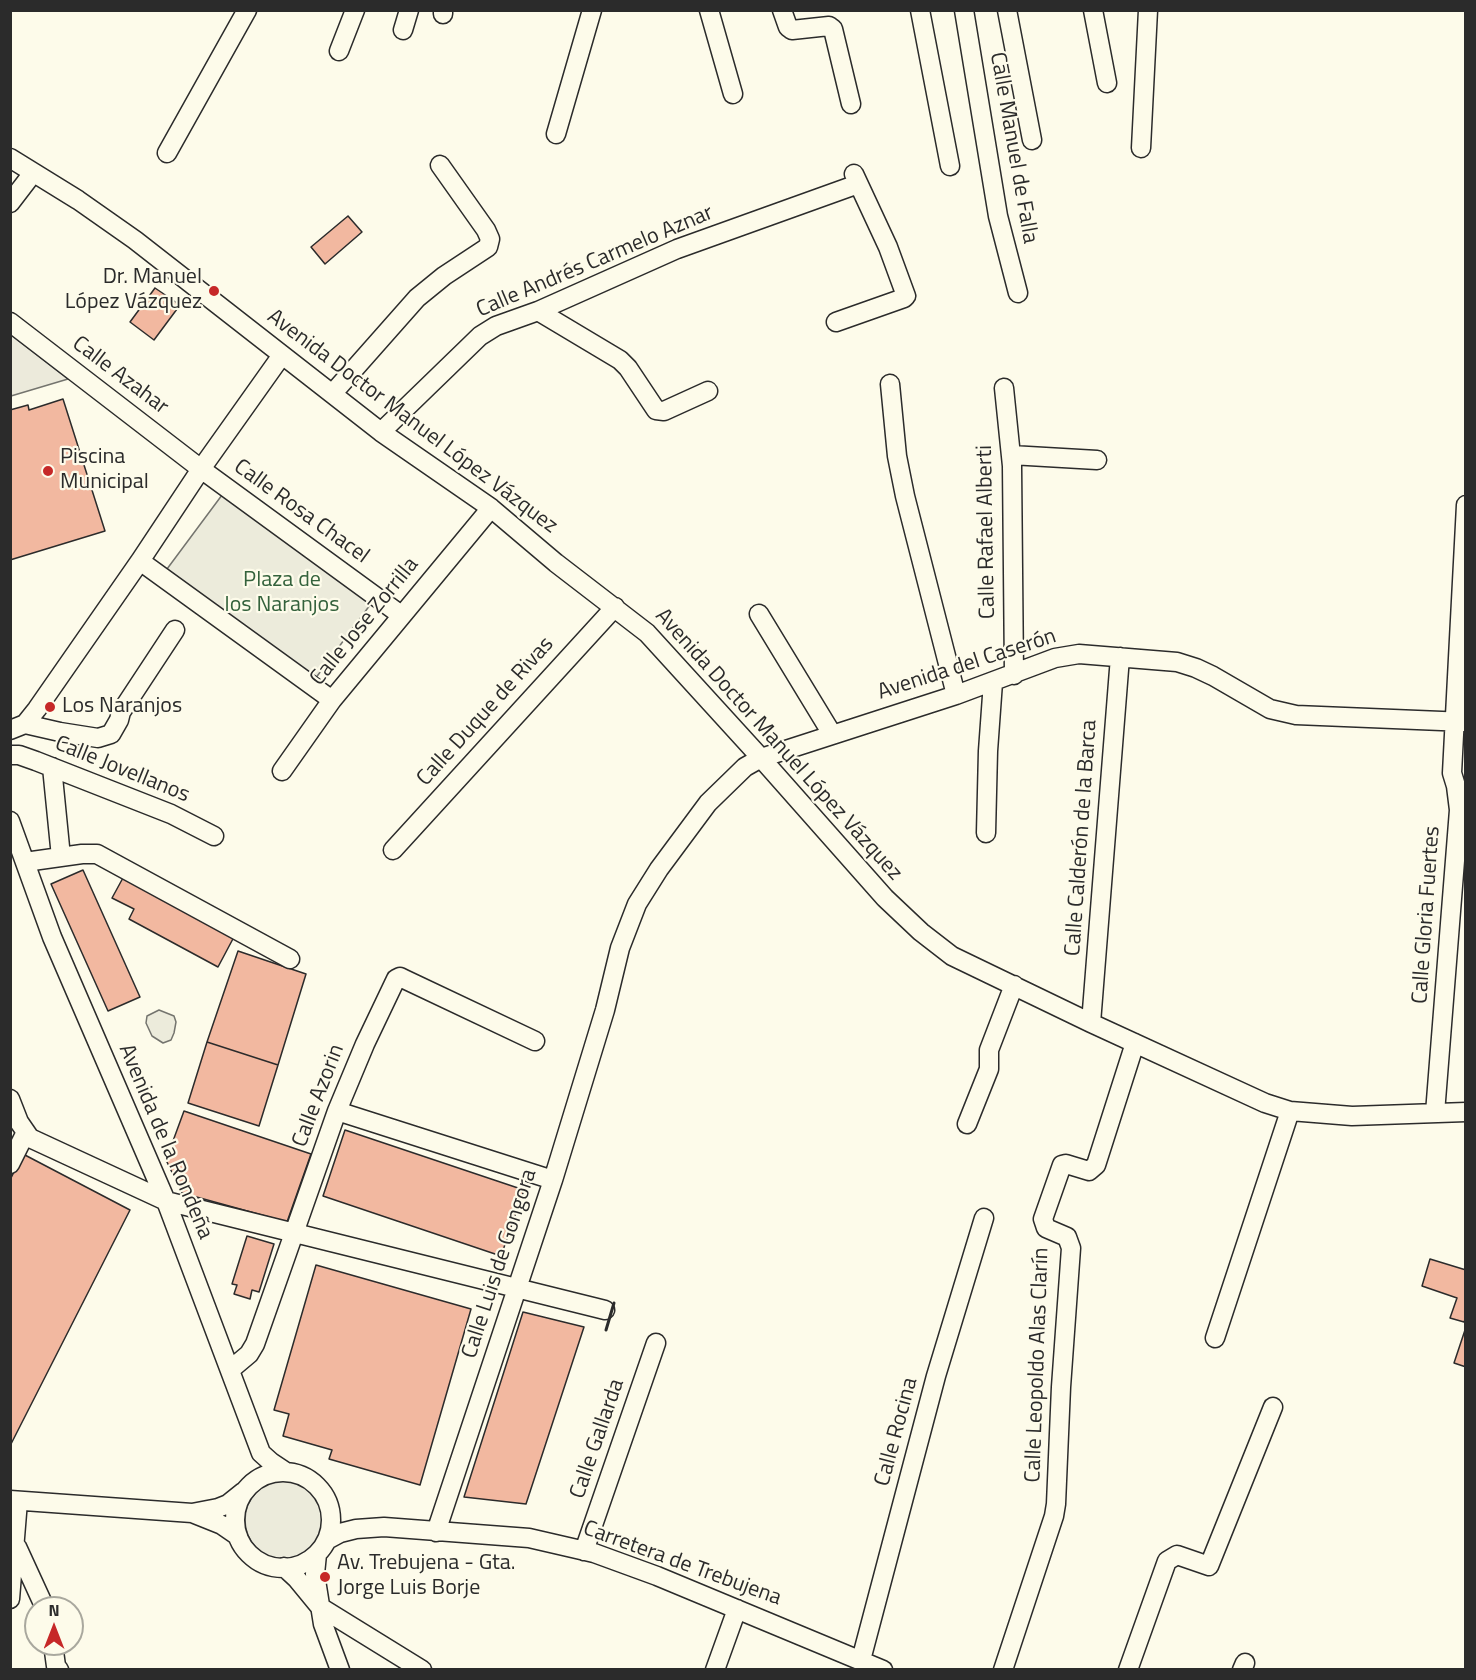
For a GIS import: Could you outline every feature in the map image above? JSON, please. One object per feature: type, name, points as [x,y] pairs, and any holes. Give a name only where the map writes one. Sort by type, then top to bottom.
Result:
[{"type":"street","points":[[167,153],[247,10]]},
{"type":"street","points":[[339,51],[355,10]]},
{"type":"street","points":[[403,30],[409,10]]},
{"type":"street","points":[[556,134],[592,10]]},
{"type":"street","points":[[709,10],[734,94]]},
{"type":"street","points":[[782,10],[788,27],[792,30],[830,26],[833,29],[851,104]]},
{"type":"street","points":[[920,10],[950,166]]},
{"type":"street","name":"Calle Manuel de Falla","points":[[964,10],[998,216],[1018,293]]},
{"type":"street","points":[[1007,10],[1032,140]]},
{"type":"street","points":[[1092,10],[1107,83]]},
{"type":"street","points":[[1141,148],[1148,10]]},
{"type":"street","name":"Avenida Doctor Manuel López Vázquez","points":[[10,158],[78,200],[135,240],[381,432],[491,508],[556,563],[646,633],[885,898],[921,932],[952,956],[1265,1103],[1290,1111],[1352,1116],[1466,1112]]},
{"type":"street","points":[[333,393],[417,298],[444,276],[488,247],[490,239],[486,230],[440,165]]},
{"type":"street","points":[[10,203],[33,173]]},
{"type":"street","name":"Calle Andrés Carmelo Aznar","points":[[381,432],[480,336],[511,319],[538,311],[677,249],[856,178],[888,248],[906,296],[836,322]]},
{"type":"street","points":[[538,311],[620,360],[628,368],[656,410],[664,411],[708,391]]},
{"type":"street","name":"Calle Azahar","points":[[10,322],[201,469]]},
{"type":"street","points":[[18,727],[38,709],[201,469],[282,355]]},
{"type":"street","points":[[890,384],[897,456],[905,496],[956,695]]},
{"type":"street","name":"Calle Rafael Alberti","points":[[1004,388],[1011,455],[1014,675]]},
{"type":"street","points":[[1011,455],[1097,460]]},
{"type":"street","name":"Calle Rosa Chacel","points":[[201,469],[401,615]]},
{"type":"street","name":"Calle Gloria Fuertes","points":[[1435,1113],[1459,810],[1452,773],[1459,722],[1466,505]]},
{"type":"street","name":"Calle Jose Zorrilla","points":[[282,771],[332,700],[491,508]]},
{"type":"street","points":[[140,561],[332,700]]},
{"type":"street","name":"Calle Duque de Rivas","points":[[393,850],[615,607]]},
{"type":"street","points":[[759,615],[832,734]]},
{"type":"street","points":[[18,727],[98,738],[111,734],[121,712],[175,630]]},
{"type":"street","name":"Avenida del Caserón","points":[[761,758],[956,695],[1055,658],[1079,654],[1177,662],[1197,668],[1270,709],[1296,715],[1459,722]]},
{"type":"street","name":"Calle Calderón de la Barca","points":[[1091,1023],[1120,657]]},
{"type":"street","points":[[986,833],[993,682]]},
{"type":"street","name":"Calle Jovellanos","points":[[10,755],[26,757],[171,814],[214,836]]},
{"type":"street","name":"Calle Luis de Gongora","points":[[436,1532],[553,1180],[605,1010],[620,948],[638,904],[659,868],[708,803],[745,767],[761,758]]},
{"type":"street","points":[[52,767],[61,857]]},
{"type":"street","name":"Avenida de la Rondeña","points":[[10,821],[52,937],[166,1201],[261,1453],[286,1472]]},
{"type":"street","points":[[25,862],[97,854],[290,959]]},
{"type":"street","name":"Calle Azorin","points":[[230,1370],[249,1354],[255,1344],[337,1111],[364,1044],[396,979],[400,977],[535,1041]]},
{"type":"street","points":[[967,1124],[989,1069],[990,1050],[1014,985]]},
{"type":"street","name":"Calle Leopoldo Alas Clarín","points":[[1003,1670],[1056,1504],[1061,1387],[1071,1248],[1066,1237],[1046,1228],[1043,1219],[1062,1165],[1066,1164],[1089,1171],[1096,1165],[1135,1043]]},
{"type":"street","points":[[10,1099],[19,1122],[30,1138],[166,1201],[605,1310]]},
{"type":"street","points":[[337,1111],[553,1180]]},
{"type":"street","points":[[1215,1338],[1290,1111]]},
{"type":"street","points":[[10,1164],[26,1132]]},
{"type":"street","name":"Calle Rocina","points":[[861,1660],[936,1376],[984,1218]]},
{"type":"street","name":"Calle Gallarda","points":[[584,1551],[656,1343]]},
{"type":"street","points":[[1128,1670],[1167,1561],[1177,1555],[1209,1566],[1273,1407]]},
{"type":"street","points":[[10,1599],[16,1545],[14,1501],[192,1513],[218,1509],[228,1504],[257,1479],[271,1473],[286,1472],[300,1475],[313,1482],[323,1493],[329,1506],[331,1518],[315,1574],[323,1624],[340,1670]]},
{"type":"street","points":[[246,1490],[238,1503],[235,1518],[238,1536],[252,1557],[264,1564],[292,1567],[306,1562],[322,1547]]},
{"type":"street","name":"Carretera de Trebujena","points":[[329,1506],[350,1518],[375,1522],[384,1527]]},
{"type":"street","points":[[192,1513],[222,1525],[238,1536]]},
{"type":"street","name":"Carretera de Trebujena","points":[[322,1547],[340,1533],[356,1528],[384,1527],[529,1538],[584,1551],[657,1576],[883,1670]]},
{"type":"street","points":[[16,1545],[39,1596]]},
{"type":"street","points":[[284,1567],[320,1607],[422,1670]]},
{"type":"street","points":[[715,1670],[737,1609]]},
{"type":"street","points":[[55,1656],[59,1670]]},
{"type":"green space","name":"Plaza de los Naranjos","points":[[225,491],[373,601],[315,679],[167,569]]},
{"type":"green space","points":[[159,1010],[174,1016],[176,1022],[171,1040],[163,1043],[152,1036],[146,1023],[147,1016]]},
{"type":"green space","points":[[285,1480],[300,1483],[313,1492],[322,1505],[325,1520],[322,1535],[313,1548],[300,1557],[285,1560],[270,1557],[257,1548],[248,1535],[245,1520],[248,1505],[257,1492],[270,1483]]},
{"type":"shaded area","points":[[11,335],[68,379],[11,396]]},
{"type":"building","points":[[348,216],[362,232],[325,264],[311,247]]},
{"type":"building","points":[[155,288],[180,305],[154,340],[130,322]]},
{"type":"building","name":"Piscina Municipal","points":[[63,399],[105,531],[10,560],[10,410],[28,405],[29,410]]},
{"type":"building","points":[[83,870],[140,997],[108,1011],[51,884]]},
{"type":"building","points":[[124,876],[235,935],[218,967],[129,919],[134,909],[112,898]]},
{"type":"building","points":[[238,951],[306,974],[278,1065],[207,1042]]},
{"type":"building","points":[[207,1042],[278,1065],[259,1126],[188,1103]]},
{"type":"building","points":[[184,1111],[311,1154],[287,1222],[182,1193],[166,1160]]},
{"type":"building","points":[[345,1130],[524,1190],[501,1256],[323,1196]]},
{"type":"building","points":[[23,1154],[130,1210],[11,1444],[10,1180]]},
{"type":"building","points":[[247,1236],[274,1244],[259,1292],[252,1290],[250,1299],[234,1294],[237,1285],[232,1284]]},
{"type":"building","points":[[1430,1259],[1466,1270],[1466,1317],[1464,1322],[1450,1318],[1457,1298],[1422,1286]]},
{"type":"building","points":[[316,1265],[471,1309],[420,1485],[329,1459],[332,1450],[283,1436],[289,1414],[274,1410]]},
{"type":"building","points":[[523,1312],[584,1327],[526,1504],[464,1497]]},
{"type":"building","points":[[1466,1327],[1466,1367],[1454,1363]]},
{"type":"wall","points":[[606,1330],[614,1303]]},
{"type":"place","name":"Dr. Manuel López Vázquez","points":[[214,291]]},
{"type":"place","name":"Piscina Municipal","points":[[48,471]]},
{"type":"place","name":"Los Naranjos","points":[[50,707]]},
{"type":"place","name":"Av. Trebujena - Gta. Jorge Luis Borje","points":[[325,1577]]}]
